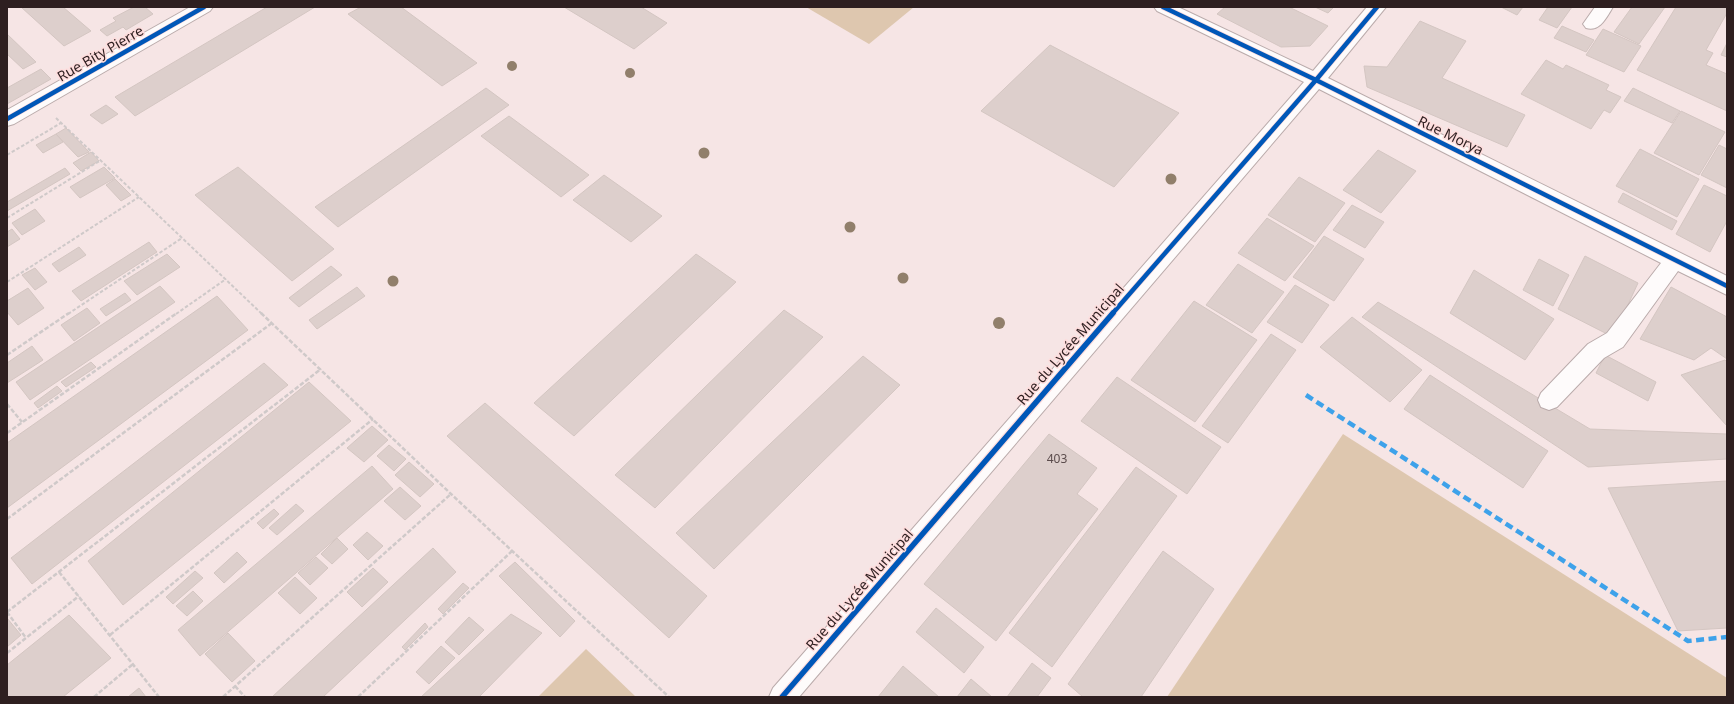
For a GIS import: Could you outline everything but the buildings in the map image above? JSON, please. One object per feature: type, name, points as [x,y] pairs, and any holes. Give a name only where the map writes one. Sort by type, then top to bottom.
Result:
[{"type":"street","name":"Rue Bity Pierre","points":[[7,119],[204,7]]},
{"type":"street","name":"Rue Morya","points":[[1163,7],[1316,80],[1727,286]]},
{"type":"street","name":"Rue du Lycée Municipal","points":[[782,697],[1052,383],[1316,80],[1377,7]]},
{"type":"street","points":[[1592,24],[1604,7]]},
{"type":"street","points":[[1549,400],[1596,351],[1615,340],[1675,260]]},
{"type":"path","points":[[39,101],[451,494],[668,697]]},
{"type":"path","points":[[7,155],[61,123]]},
{"type":"path","points":[[7,218],[101,160]]},
{"type":"path","points":[[7,282],[140,197]]},
{"type":"path","points":[[7,355],[182,238]]},
{"type":"path","points":[[7,433],[226,279]]},
{"type":"path","points":[[7,519],[272,323]]},
{"type":"path","points":[[26,638],[7,612],[321,369]]},
{"type":"path","points":[[7,404],[22,422]]},
{"type":"path","points":[[110,635],[373,419]]},
{"type":"path","points":[[223,697],[451,494]]},
{"type":"path","points":[[358,697],[512,551]]},
{"type":"path","points":[[59,572],[159,697]]},
{"type":"path","points":[[7,653],[79,596]]},
{"type":"path","points":[[94,697],[133,664]]},
{"type":"path","points":[[235,686],[245,697]]},
{"type":"shaded area","points":[[806,7],[914,7],[869,44]]},
{"type":"shaded area","points":[[1343,434],[1727,678],[1727,697],[1167,697]]},
{"type":"shaded area","points":[[586,649],[636,697],[538,697]]},
{"type":"marked path","points":[[1306,395],[1688,641],[1727,637]]},
{"type":"cycle path","points":[[7,119],[204,7]]},
{"type":"cycle path","points":[[1163,7],[1316,80],[1727,286]]},
{"type":"cycle path","points":[[782,697],[1316,80],[1377,7]]}]
